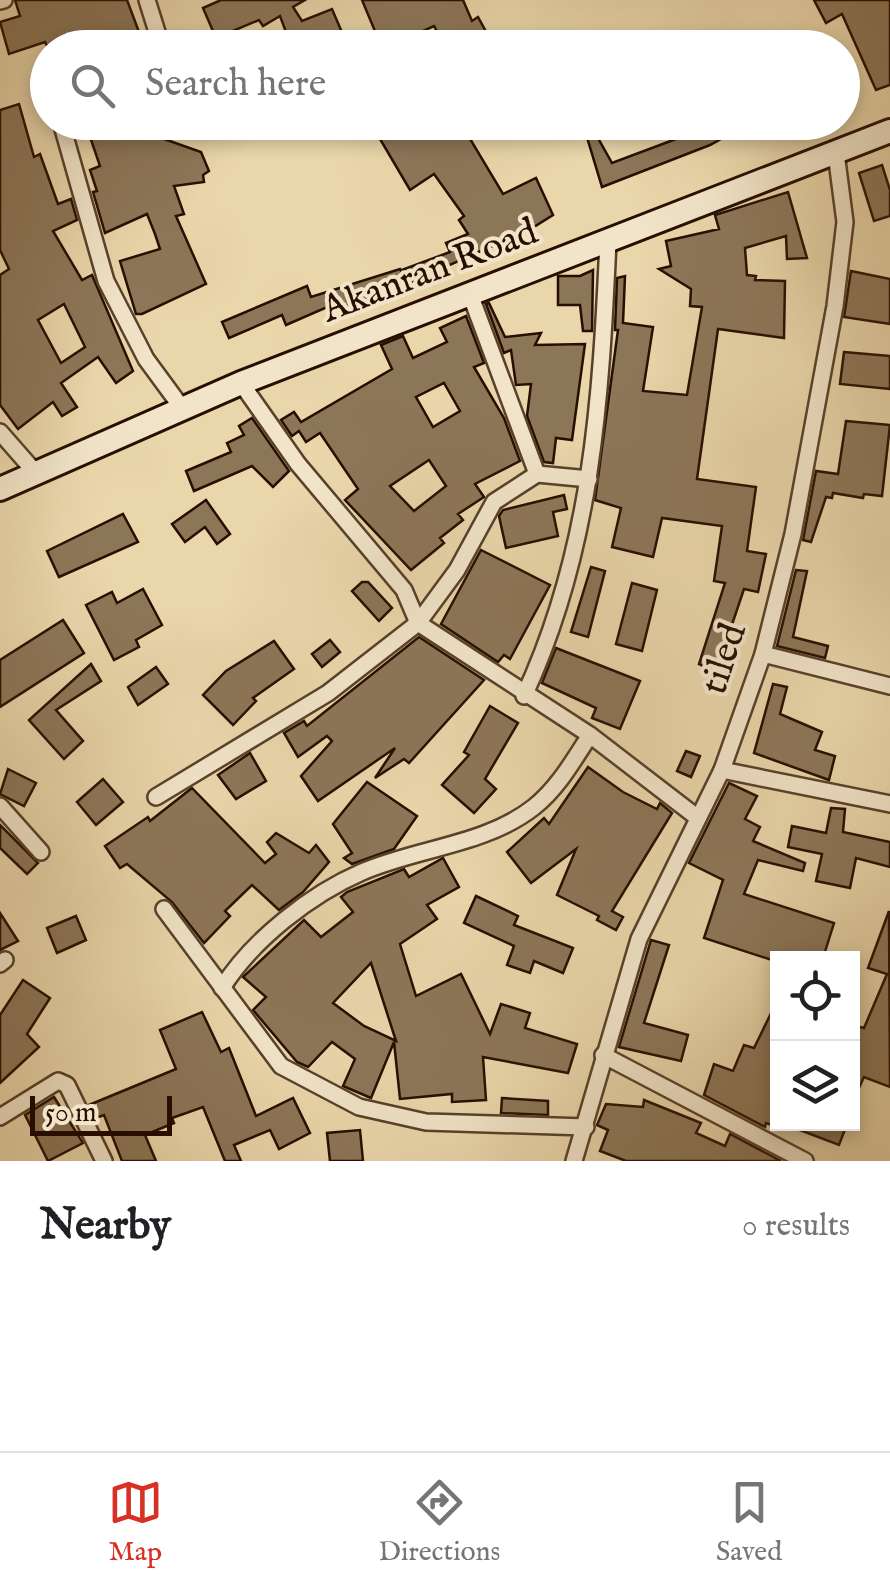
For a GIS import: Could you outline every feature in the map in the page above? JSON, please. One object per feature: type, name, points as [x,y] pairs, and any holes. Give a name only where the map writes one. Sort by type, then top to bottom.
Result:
[{"type":"main road","name":"Akanran Road","points":[[0,489],[241,383],[890,132]]},
{"type":"street","points":[[147,0],[156,30]]},
{"type":"street","points":[[66,140],[106,281],[146,359],[182,408]]},
{"type":"street","name":"tiled","points":[[574,1161],[639,939],[722,770],[763,654],[793,534],[835,306],[845,222],[836,153]]},
{"type":"street","points":[[524,696],[554,632],[568,585],[589,479],[602,390],[608,241]]},
{"type":"street","points":[[470,294],[537,474]]},
{"type":"street","points":[[241,383],[298,464],[404,590],[418,622],[524,696],[590,736],[698,818]]},
{"type":"street","points":[[0,432],[35,472]]},
{"type":"street","points":[[156,797],[328,693],[418,622],[457,570],[494,502],[537,474],[589,479]]},
{"type":"street","points":[[763,654],[890,686]]},
{"type":"street","points":[[222,988],[292,914],[361,872],[513,821],[534,807],[561,781],[590,736]]},
{"type":"street","points":[[722,770],[890,804]]},
{"type":"street","points":[[0,806],[41,852]]},
{"type":"street","points":[[164,909],[280,1066],[359,1107],[426,1122],[586,1127]]},
{"type":"street","points":[[602,1055],[805,1161]]},
{"type":"street","points":[[0,1116],[58,1081],[67,1085],[104,1161]]},
{"type":"building","points":[[15,0],[127,0],[138,30],[30,30],[30,47],[9,54],[0,22],[20,16]]},
{"type":"building","points":[[221,0],[305,0],[293,7],[302,21],[332,9],[341,30],[285,30],[280,16],[263,26],[259,20],[235,30],[213,30],[203,8]]},
{"type":"building","points":[[362,0],[463,0],[472,21],[478,17],[485,30],[436,30],[434,26],[425,30],[374,30]]},
{"type":"building","points":[[814,0],[890,0],[890,85],[876,90],[860,54],[860,30],[849,30],[842,14],[826,23]]},
{"type":"building","points":[[19,104],[34,157],[40,154],[58,204],[71,199],[77,220],[53,231],[82,280],[92,275],[133,371],[116,383],[98,357],[61,383],[77,407],[62,416],[53,402],[18,429],[0,405],[0,275],[9,269],[0,250],[0,110]],"holes":[[[64,304],[85,347],[61,363],[38,320]]]},
{"type":"building","points":[[91,140],[167,140],[201,152],[209,171],[203,175],[204,182],[174,186],[184,214],[176,216],[206,284],[136,314],[120,261],[160,249],[147,214],[105,233],[90,170],[100,166]]},
{"type":"building","points":[[381,140],[471,140],[503,194],[536,178],[553,215],[499,249],[497,244],[409,283],[402,270],[450,252],[446,243],[468,234],[459,220],[464,216],[434,174],[410,190]]},
{"type":"building","points":[[588,140],[599,140],[612,163],[673,140],[719,140],[710,145],[602,187]]},
{"type":"building","points":[[882,165],[890,190],[890,216],[874,221],[859,173]]},
{"type":"building","points":[[788,192],[807,258],[787,259],[786,236],[745,248],[747,275],[756,276],[755,280],[785,281],[784,338],[718,329],[697,479],[756,487],[747,551],[766,554],[758,592],[744,589],[716,672],[699,664],[725,583],[714,581],[722,526],[662,518],[653,557],[612,547],[621,508],[595,500],[618,330],[617,278],[625,276],[623,323],[653,327],[643,391],[687,395],[702,307],[690,306],[691,289],[659,269],[671,266],[666,241],[719,229],[715,215]]},
{"type":"building","points":[[400,269],[406,281],[377,296],[337,309],[334,304],[286,325],[282,315],[229,338],[222,322],[307,286],[311,297]]},
{"type":"building","points":[[593,270],[592,331],[583,331],[580,305],[558,305],[558,276],[580,276]]},
{"type":"building","points":[[851,271],[890,279],[890,324],[844,317]]},
{"type":"building","points":[[489,303],[505,337],[541,333],[535,345],[585,344],[572,440],[556,438],[553,463],[544,462],[527,416],[531,384],[516,385],[511,350],[504,353],[486,304]]},
{"type":"building","points":[[466,316],[484,363],[474,367],[504,418],[520,461],[475,484],[484,497],[458,514],[463,520],[440,538],[444,543],[411,570],[345,500],[358,489],[320,433],[306,442],[299,431],[292,436],[281,420],[294,412],[301,422],[392,369],[381,345],[403,336],[413,358],[447,342],[440,328]],"holes":[[[444,383],[460,411],[433,427],[416,397]],[[429,460],[446,486],[414,511],[390,486]]]},
{"type":"building","points":[[844,352],[890,356],[890,389],[840,384]]},
{"type":"building","points":[[252,418],[289,471],[273,487],[252,466],[194,491],[186,471],[231,452],[227,443],[244,435],[239,426]]},
{"type":"building","points":[[846,421],[890,425],[882,496],[864,494],[863,498],[833,493],[832,498],[826,497],[811,542],[803,540],[816,471],[838,474]]},
{"type":"building","points":[[564,495],[567,509],[553,512],[558,536],[506,548],[499,516],[503,510]]},
{"type":"building","points":[[206,500],[230,534],[217,544],[205,527],[185,542],[172,524]]},
{"type":"building","points":[[123,514],[138,542],[59,577],[47,551]]},
{"type":"building","points":[[481,550],[550,585],[510,659],[504,655],[498,662],[441,624]]},
{"type":"building","points":[[591,567],[605,571],[588,637],[571,632]]},
{"type":"building","points":[[796,570],[807,571],[793,637],[828,646],[825,658],[777,646]]},
{"type":"building","points":[[368,582],[392,608],[379,621],[352,591]]},
{"type":"building","points":[[632,583],[657,590],[642,651],[616,644]]},
{"type":"building","points":[[143,589],[162,625],[136,640],[139,647],[114,660],[86,605],[112,592],[117,603]]},
{"type":"building","points":[[63,620],[84,653],[0,707],[0,660]]},
{"type":"building","points":[[419,637],[484,680],[409,763],[404,759],[375,778],[395,748],[318,801],[301,776],[332,741],[327,736],[298,757],[284,733],[304,721],[307,726]]},
{"type":"building","points":[[330,640],[340,652],[322,667],[312,654]]},
{"type":"building","points":[[274,641],[294,669],[253,698],[256,701],[233,725],[203,695],[226,671]]},
{"type":"building","points":[[556,648],[640,681],[620,729],[592,718],[596,708],[542,683]]},
{"type":"building","points":[[91,664],[101,681],[56,710],[83,741],[64,759],[29,720]]},
{"type":"building","points":[[156,667],[168,684],[138,705],[128,687]]},
{"type":"building","points":[[773,684],[787,687],[780,714],[822,732],[815,750],[835,756],[829,780],[754,753]]},
{"type":"building","points":[[490,706],[518,723],[485,779],[496,789],[474,813],[442,785],[469,755],[464,752]]},
{"type":"building","points":[[686,751],[700,756],[691,777],[677,771]]},
{"type":"building","points":[[250,753],[266,781],[236,799],[218,775]]},
{"type":"building","points":[[588,767],[623,792],[657,809],[660,803],[672,813],[612,911],[623,917],[616,930],[597,920],[599,916],[557,895],[576,849],[531,883],[507,852],[544,818],[549,824]]},
{"type":"building","points":[[8,769],[36,783],[24,806],[0,794]]},
{"type":"building","points":[[103,779],[123,802],[96,825],[77,802]]},
{"type":"building","points":[[367,782],[417,816],[394,849],[352,864],[344,858],[352,853],[333,824]]},
{"type":"building","points":[[729,783],[757,796],[745,819],[760,827],[753,841],[805,863],[803,871],[758,860],[744,894],[834,923],[825,951],[770,951],[770,959],[704,938],[723,880],[689,863]]},
{"type":"building","points":[[192,788],[265,863],[276,854],[267,842],[276,833],[309,853],[316,845],[329,862],[303,892],[279,910],[252,885],[225,911],[230,916],[204,943],[172,902],[127,864],[120,868],[105,846],[148,817],[150,821]]},
{"type":"building","points":[[831,808],[845,809],[843,832],[890,842],[890,867],[856,858],[850,888],[816,881],[822,854],[788,847],[792,826],[826,833]]},
{"type":"building","points":[[0,825],[38,863],[27,874],[0,848]]},
{"type":"building","points":[[443,858],[459,887],[427,905],[437,919],[400,944],[416,996],[461,974],[490,1034],[501,1004],[530,1013],[525,1028],[577,1044],[568,1073],[483,1057],[486,1100],[452,1102],[452,1094],[400,1099],[394,1042],[371,1098],[343,1086],[355,1059],[332,1042],[308,1067],[297,1062],[253,1010],[266,997],[243,977],[304,920],[321,937],[353,912],[341,897],[347,892],[404,869],[409,877]],"holes":[[[371,963],[396,1041],[364,1026],[333,1003]]]},
{"type":"building","points":[[476,896],[518,916],[514,925],[573,948],[563,973],[534,961],[530,973],[507,965],[514,946],[464,923]]},
{"type":"building","points":[[889,911],[890,1087],[864,1077],[860,1086],[860,1027],[864,1028],[887,974],[868,968]]},
{"type":"building","points":[[0,913],[18,941],[0,950]]},
{"type":"building","points":[[76,916],[86,940],[57,953],[47,928]]},
{"type":"building","points":[[651,940],[669,945],[644,1023],[688,1035],[681,1061],[619,1047]]},
{"type":"building","points":[[23,980],[50,998],[27,1034],[39,1047],[0,1083],[0,1015]]},
{"type":"building","points":[[202,1012],[221,1052],[229,1048],[256,1116],[293,1098],[310,1133],[279,1149],[270,1130],[234,1145],[241,1161],[225,1161],[203,1107],[172,1118],[174,1123],[145,1135],[156,1161],[122,1161],[104,1115],[96,1118],[89,1105],[176,1069],[160,1030]]},
{"type":"building","points":[[770,1015],[770,1124],[766,1123],[765,1127],[704,1095],[714,1064],[733,1071],[744,1045],[754,1048]]},
{"type":"building","points":[[54,1097],[83,1143],[48,1161],[25,1115]]},
{"type":"building","points":[[502,1098],[548,1101],[548,1115],[501,1113]]},
{"type":"building","points":[[644,1100],[701,1123],[696,1133],[725,1146],[730,1134],[781,1161],[626,1161],[600,1151],[608,1130],[597,1125],[606,1104],[643,1107]]},
{"type":"building","points":[[360,1130],[363,1161],[330,1161],[327,1133]]},
{"type":"building","points":[[802,1131],[844,1131],[839,1145]]}]
